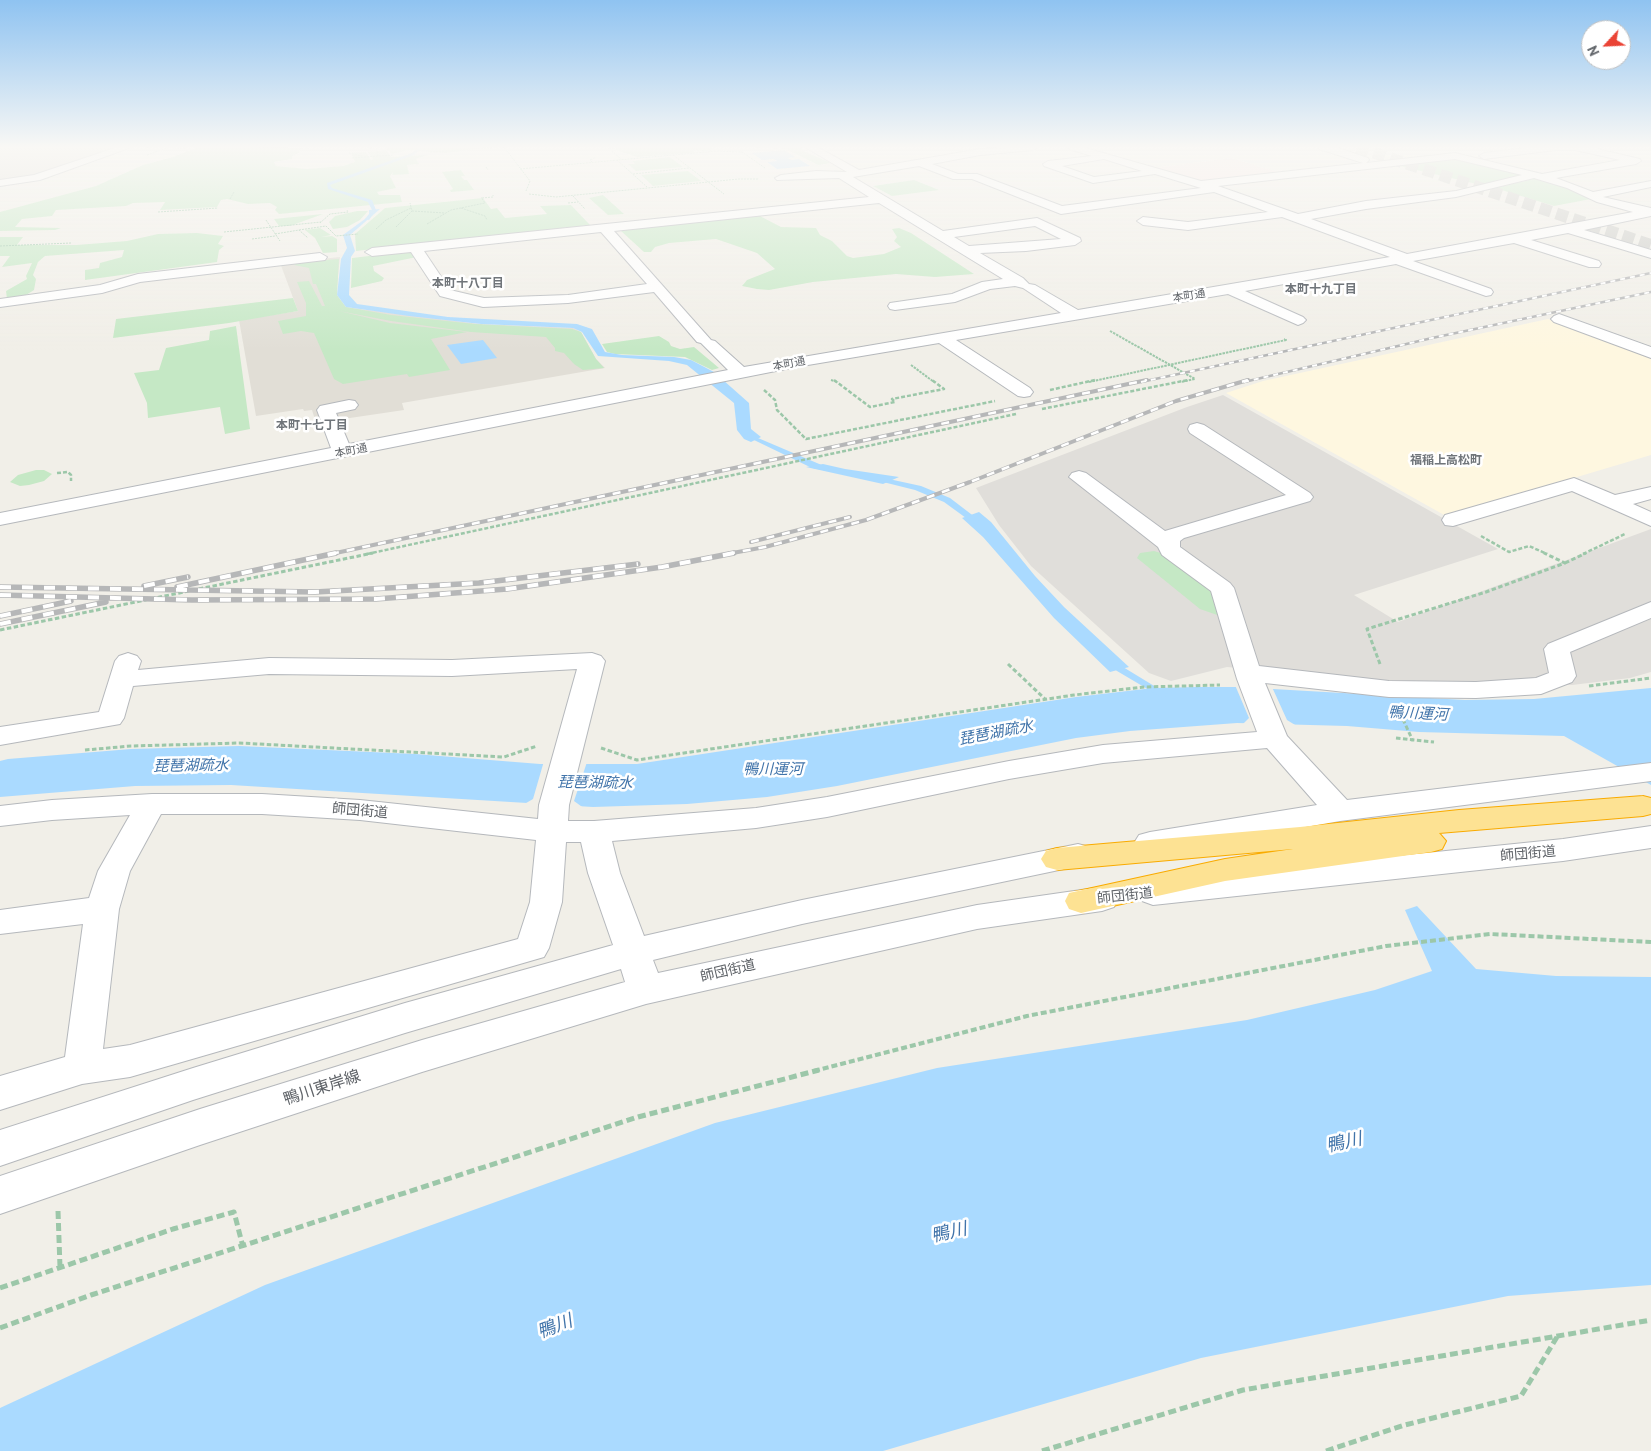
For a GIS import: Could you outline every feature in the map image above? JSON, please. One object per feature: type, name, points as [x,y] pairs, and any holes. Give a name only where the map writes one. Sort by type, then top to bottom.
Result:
[{"type":"highway","points":[[1057,859],[1300,838],[1459,820],[1647,805]]},
{"type":"highway","points":[[1081,901],[1225,870],[1375,850],[1647,805]]},
{"type":"street","points":[[372,252],[416,249],[730,215]]},
{"type":"street","points":[[907,215],[1076,315]]},
{"type":"street","points":[[1143,221],[1188,226],[1278,215]]},
{"type":"street","points":[[1286,215],[1486,292]]},
{"type":"street","points":[[1298,218],[1317,215]]},
{"type":"street","name":"本町通","points":[[0,519],[807,360],[1402,259],[1570,229],[1637,215]]},
{"type":"street","points":[[943,235],[1037,222],[1075,240],[1026,247],[995,247],[969,250]]},
{"type":"street","points":[[604,228],[706,341],[733,374]]},
{"type":"street","points":[[1570,229],[1651,254]]},
{"type":"street","points":[[1514,238],[1594,264]]},
{"type":"street","points":[[0,303],[102,289],[138,278],[318,257],[309,242]]},
{"type":"street","points":[[416,249],[445,293],[482,303],[560,300],[657,287]]},
{"type":"street","points":[[895,306],[940,301],[983,289],[987,286],[1023,284]]},
{"type":"street","points":[[983,289],[1004,298]]},
{"type":"street","points":[[1230,289],[1298,320]]},
{"type":"street","points":[[1559,319],[1651,354]]},
{"type":"street","points":[[1615,340],[1642,334]]},
{"type":"street","points":[[941,337],[1024,392]]},
{"type":"street","points":[[342,452],[326,410],[349,405]]},
{"type":"street","points":[[1168,544],[1170,538],[1176,533],[1304,497],[1197,430]]},
{"type":"street","points":[[1079,477],[1168,544],[1170,550],[1222,588],[1241,678],[1272,734],[1340,811]]},
{"type":"street","points":[[1453,520],[1574,484],[1613,502],[1642,525]]},
{"type":"street","points":[[1613,502],[1651,493]]},
{"type":"street","points":[[1241,678],[1388,689],[1476,690],[1540,686],[1564,676],[1557,649],[1651,609]]},
{"type":"street","points":[[0,736],[110,718],[125,669],[269,666],[452,668],[592,661],[552,818],[546,902],[532,948],[130,1062],[82,1068],[0,1093]]},
{"type":"street","name":"師団街道","points":[[0,816],[52,810],[152,804],[262,804],[552,818],[594,832],[756,818],[863,801],[1009,770],[1103,754],[1272,734]]},
{"type":"street","points":[[0,1148],[193,1084],[405,1018],[633,952],[811,910],[1057,859],[1340,811],[1651,772]]},
{"type":"street","points":[[82,1068],[102,909],[114,871],[152,804]]},
{"type":"street","points":[[594,832],[604,873],[646,990]]},
{"type":"street","name":"師団街道","points":[[646,990],[977,917],[1081,901],[1350,871],[1564,850],[1651,837]]},
{"type":"street","points":[[0,922],[102,909]]},
{"type":"street","name":"鴨川東岸線","points":[[0,1195],[200,1127],[413,1059],[646,990]]},
{"type":"path","points":[[329,215],[321,222],[299,230],[326,226],[334,236],[353,235]]},
{"type":"path","points":[[370,232],[379,228],[386,220],[400,215]]},
{"type":"path","points":[[401,224],[400,221],[407,215]]},
{"type":"path","points":[[426,224],[443,215]]},
{"type":"path","points":[[266,220],[270,229],[285,245]]},
{"type":"path","points":[[224,232],[270,229],[321,222]]},
{"type":"path","points":[[252,239],[288,232]]},
{"type":"path","points":[[0,246],[71,243]]},
{"type":"path","points":[[1035,410],[1195,379],[1076,315]]},
{"type":"path","points":[[807,360],[831,381],[837,381],[870,407],[894,402],[892,399],[944,389],[881,347]]},
{"type":"path","points":[[0,630],[450,537],[1016,414]]},
{"type":"path","points":[[1453,520],[1509,552],[1529,546],[1565,563]]},
{"type":"path","points":[[1388,689],[1367,629],[1486,592],[1565,563],[1642,525]]},
{"type":"path","points":[[1008,664],[1045,700]]},
{"type":"path","points":[[83,750],[130,746],[240,743],[504,756],[552,741],[570,745],[595,745],[622,757],[637,760],[1045,700],[1144,687],[1222,685],[1241,678]]},
{"type":"path","points":[[1540,686],[1579,687],[1651,678]]},
{"type":"path","points":[[1396,738],[1434,742]]},
{"type":"path","points":[[0,1328],[91,1295],[638,1117],[1026,1016],[1386,946],[1490,934],[1651,942]]},
{"type":"path","points":[[58,1209],[60,1267]]},
{"type":"path","points":[[0,1288],[173,1229],[234,1212],[243,1247]]},
{"type":"path","points":[[1042,1451],[1243,1390],[1651,1320]]},
{"type":"path","points":[[1326,1451],[1405,1425],[1521,1396],[1558,1336]]},
{"type":"shaded area","points":[[340,257],[336,295],[338,301],[345,307],[480,324],[573,328],[581,332],[596,359],[605,368],[402,403],[404,410],[316,423],[312,410],[304,411],[303,409],[256,416],[239,320],[298,311],[280,263]]},
{"type":"shaded area","points":[[1548,319],[1651,358],[1651,455],[1446,516],[1226,393],[1263,381]]},
{"type":"shaded area","points":[[1223,395],[1498,549],[1354,595],[1398,622],[1651,529],[1651,672],[1630,678],[1572,685],[1416,683],[1227,667],[1171,681],[1149,673],[1031,566],[999,525],[976,488]]},
{"type":"green space","points":[[0,215],[53,215],[22,219],[15,227],[61,228],[55,230],[0,231]]},
{"type":"green space","points":[[321,215],[290,226],[279,226],[274,219]]},
{"type":"green space","points":[[365,215],[360,220],[347,227],[333,229],[329,222],[335,216]]},
{"type":"green space","points":[[377,215],[502,215],[505,218],[540,215],[580,215],[590,225],[356,251],[355,234]]},
{"type":"green space","points":[[758,215],[781,227],[816,228],[820,235],[832,241],[847,256],[853,258],[884,254],[901,247],[894,241],[897,237],[892,229],[899,228],[911,233],[974,274],[935,277],[896,274],[813,282],[769,290],[757,289],[742,286],[747,280],[775,269],[757,253],[716,239],[669,243],[655,247],[651,252],[644,252],[621,231],[621,229]]},
{"type":"green space","points":[[320,228],[331,235],[321,237],[332,236],[337,239],[337,252],[323,253],[315,238],[305,230]]},
{"type":"green space","points":[[197,233],[223,236],[218,244],[224,246],[219,250],[217,262],[85,280],[85,270],[99,268],[100,263],[122,257],[124,250],[45,256],[38,262],[33,275],[36,279],[34,290],[23,297],[7,299],[6,291],[27,279],[26,276],[32,263],[2,267],[10,256],[0,256],[0,237],[23,237],[17,245],[76,245],[127,241],[158,234]]},
{"type":"green space","points":[[412,251],[417,257],[373,266],[374,271],[384,278],[382,281],[351,288],[352,258]]},
{"type":"green space","points":[[339,259],[337,295],[346,307],[391,315],[475,324],[572,329],[581,332],[596,359],[604,368],[583,370],[574,364],[564,353],[555,351],[555,348],[546,337],[471,332],[391,321],[339,311],[390,323],[467,332],[431,339],[450,370],[409,377],[407,374],[343,384],[334,379],[314,333],[301,331],[283,334],[278,321],[306,316],[306,303],[297,282],[309,281],[322,306],[325,306],[316,284],[313,284],[309,268],[294,265],[299,262]]},
{"type":"green space","points":[[293,298],[298,311],[229,323],[113,338],[116,319]]},
{"type":"green space","points":[[236,326],[250,429],[225,434],[220,407],[148,418],[147,403],[134,373],[159,370],[166,348],[209,340],[210,331]]},
{"type":"green space","points":[[659,336],[669,342],[671,346],[680,349],[694,347],[719,368],[712,370],[685,357],[615,354],[607,352],[602,344]]},
{"type":"green space","points":[[36,470],[44,470],[52,474],[44,481],[29,485],[20,486],[10,482],[18,475]]},
{"type":"green space","points":[[1154,551],[1164,554],[1213,591],[1220,616],[1200,609],[1137,558],[1140,553]]},
{"type":"water","points":[[373,215],[350,235],[355,251],[351,257],[349,295],[357,304],[448,317],[577,324],[592,329],[605,352],[691,360],[714,372],[749,403],[751,429],[761,437],[751,442],[744,439],[737,430],[734,403],[687,365],[669,361],[598,356],[582,332],[573,328],[481,324],[346,307],[337,295],[341,259],[347,248],[343,235]]},
{"type":"water","points":[[483,340],[497,358],[461,364],[447,345]]},
{"type":"water","points":[[823,464],[899,477],[883,484],[806,467]]},
{"type":"water","points":[[979,512],[991,522],[1035,576],[1064,607],[1129,667],[1110,672],[1054,618],[983,537],[962,518]]},
{"type":"water","name":"鴨川運河","points":[[1238,687],[1465,700],[1534,699],[1651,688],[1651,785],[1564,736],[1419,732],[1347,726],[1237,723],[1130,731],[1076,738],[837,786],[767,797],[687,804],[593,807],[231,785],[135,786],[0,797],[0,761],[8,759],[131,749],[239,746],[415,754],[540,764],[637,764],[1076,697],[1153,688]]},
{"type":"water","name":"鴨川","points":[[1417,906],[1476,969],[1556,976],[1651,977],[1651,1285],[1508,1296],[1201,1358],[883,1451],[0,1451],[0,1408],[265,1285],[715,1123],[937,1068],[1247,1020],[1375,990],[1432,971],[1405,910]]},
{"type":"pier","points":[[1235,685],[1272,687],[1287,720],[1300,728],[1241,726],[1249,718]]},
{"type":"pier","points":[[544,761],[587,762],[574,801],[585,809],[521,806],[533,799]]},
{"type":"waterway","points":[[367,219],[370,215]]},
{"type":"waterway","points":[[745,432],[815,466],[827,469]]},
{"type":"waterway","points":[[878,478],[918,488],[947,500],[980,524]]},
{"type":"waterway","points":[[1111,661],[1120,669],[1164,695]]},
{"type":"tunnel","points":[[1560,215],[1651,245]]},
{"type":"railway","points":[[1141,382],[1651,273]]},
{"type":"railway","points":[[1244,382],[1432,338],[1651,292]]},
{"type":"railway","points":[[331,554],[1147,380]]},
{"type":"railway","points":[[727,554],[765,547],[866,520],[970,482],[1176,401],[1248,380]]},
{"type":"railway","points":[[751,542],[850,517]]},
{"type":"railway","points":[[177,587],[336,553]]},
{"type":"railway","points":[[0,595],[192,600],[376,599],[507,589],[662,567],[734,553]]},
{"type":"railway","points":[[0,587],[315,592],[479,583],[638,564]]},
{"type":"railway","points":[[144,586],[188,577]]},
{"type":"railway","points":[[0,616],[71,601]]},
{"type":"railway","points":[[0,624],[106,602]]},
{"type":"district","name":"本町十八丁目","points":[[468,284]]},
{"type":"district","name":"本町十九丁目","points":[[1321,290]]},
{"type":"district","name":"本町十七丁目","points":[[312,426]]},
{"type":"district","name":"福稲上高松町","points":[[1446,461]]},
{"type":"water label","name":"琵琶湖疏水","points":[[996,733]]},
{"type":"water label","name":"琵琶湖疏水","points":[[191,766]]},
{"type":"water label","name":"琵琶湖疏水","points":[[595,783]]}]
